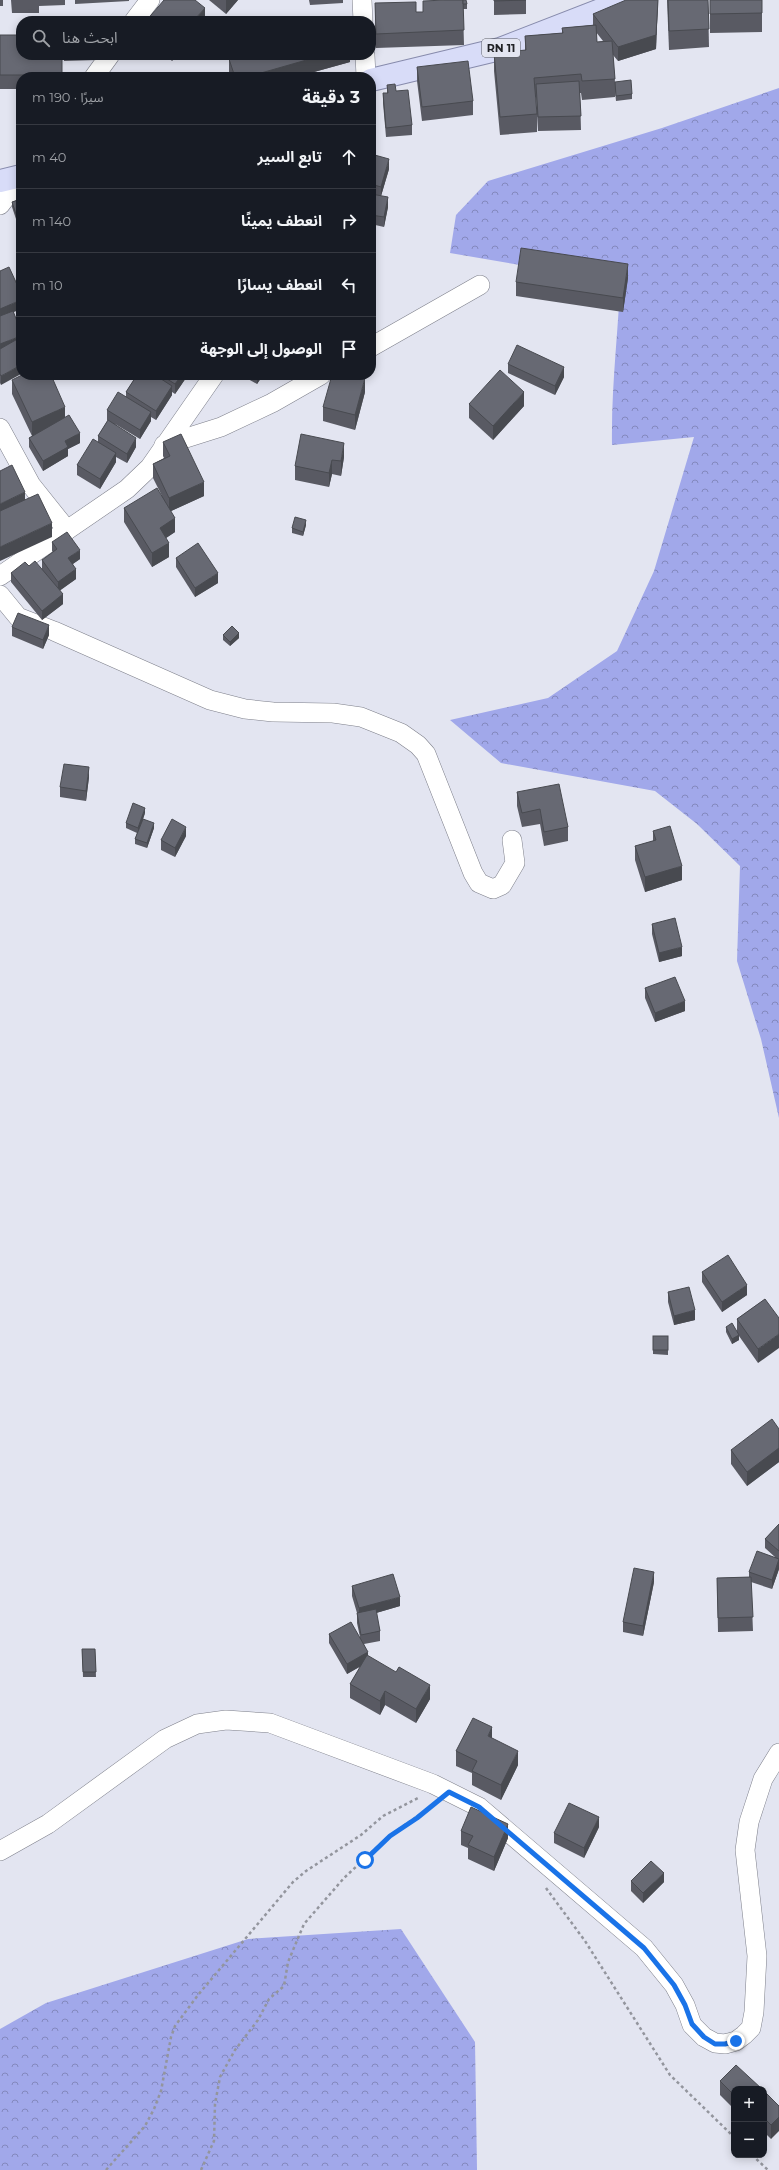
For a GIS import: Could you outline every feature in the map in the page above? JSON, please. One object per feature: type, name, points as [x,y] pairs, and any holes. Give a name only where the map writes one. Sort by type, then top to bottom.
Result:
[{"type":"main road","name":"RN 11","points":[[376,79],[500,49],[626,0]]},
{"type":"main road","points":[[0,181],[16,178]]},
{"type":"street","points":[[138,16],[150,0]]},
{"type":"street","points":[[362,0],[363,16]]},
{"type":"street","points":[[98,72],[106,60]]},
{"type":"street","points":[[365,60],[366,72]]},
{"type":"street","points":[[0,205],[16,184]]},
{"type":"street","points":[[376,344],[480,285]]},
{"type":"street","points":[[0,576],[128,489],[150,467],[210,380]]},
{"type":"street","points":[[164,446],[221,426],[272,403],[312,380]]},
{"type":"street","points":[[0,428],[31,485],[67,530]]},
{"type":"street","points":[[0,595],[18,617],[54,631],[210,700],[259,710],[333,713],[361,717],[401,733],[418,745],[426,754],[473,873],[479,883],[493,889],[502,885],[514,863],[512,840]]},
{"type":"street","points":[[0,1851],[48,1824],[165,1739],[197,1724],[226,1720],[270,1723],[441,1788],[479,1807],[644,1948],[674,1985],[685,2005],[692,2024],[704,2037],[715,2044],[725,2044],[736,2041],[751,2028],[754,2012],[757,1956],[745,1850],[749,1822],[763,1779],[779,1753]]},
{"type":"path","points":[[106,2170],[145,2126],[154,2109],[175,2026],[198,1995],[293,1882],[306,1871],[361,1835],[383,1816],[441,1788]]},
{"type":"path","points":[[201,2170],[214,2141],[215,2104],[220,2077],[235,2050],[258,2020],[269,1999],[284,1986],[288,1962],[304,1924],[344,1878],[390,1836],[417,1818],[441,1788]]},
{"type":"path","points":[[543,1884],[585,1941],[670,2075],[731,2134]]},
{"type":"path","points":[[755,2158],[768,2170]]},
{"type":"green space","points":[[779,88],[779,1118],[761,1039],[737,961],[740,866],[697,824],[655,791],[501,763],[450,720],[548,698],[617,651],[654,571],[694,437],[612,445],[613,401],[621,267],[526,266],[450,253],[456,215],[488,181],[662,128]]},
{"type":"green space","points":[[401,1929],[475,2042],[477,2170],[0,2170],[0,2029],[46,2003],[248,1939]]},
{"type":"building","points":[[164,0],[195,0],[205,8],[198,16],[150,16]]},
{"type":"building","points":[[463,0],[464,30],[376,34],[375,3],[416,2],[416,12],[423,12],[423,1]]},
{"type":"building","points":[[463,0],[466,0],[467,4],[463,4]]},
{"type":"building","points":[[494,0],[526,0],[494,1]]},
{"type":"building","points":[[626,0],[658,0],[656,35],[618,47],[593,14]]},
{"type":"building","points":[[668,0],[708,0],[709,29],[669,31]]},
{"type":"building","points":[[710,0],[762,0],[762,13],[710,14]]},
{"type":"building","points":[[596,25],[597,42],[612,41],[615,79],[582,81],[581,74],[534,78],[537,114],[500,117],[494,53],[526,50],[525,36],[563,33],[562,28]]},
{"type":"building","points":[[0,35],[16,35],[16,60],[62,60],[62,72],[16,72],[16,75],[0,75]]},
{"type":"building","points":[[229,60],[306,60],[264,72],[233,72]]},
{"type":"building","points":[[468,61],[473,101],[422,107],[417,67]]},
{"type":"building","points":[[631,80],[632,94],[616,96],[615,82]]},
{"type":"building","points":[[579,81],[581,116],[538,117],[536,84]]},
{"type":"building","points":[[395,84],[396,91],[408,90],[412,125],[386,128],[383,93],[388,93],[387,85]]},
{"type":"building","points":[[376,155],[389,159],[381,187],[376,186]]},
{"type":"building","points":[[376,195],[388,197],[384,217],[376,216]]},
{"type":"building","points":[[16,201],[16,214],[12,202]]},
{"type":"building","points":[[521,248],[628,264],[623,298],[516,282]]},
{"type":"building","points":[[9,267],[16,282],[16,302],[0,309],[0,271]]},
{"type":"building","points":[[13,311],[16,318],[16,338],[0,344],[0,316]]},
{"type":"building","points":[[16,340],[16,368],[1,376],[0,374],[0,349]]},
{"type":"building","points":[[517,345],[564,367],[555,386],[508,364]]},
{"type":"building","points":[[500,370],[524,392],[493,426],[469,404]]},
{"type":"building","points":[[16,378],[16,380],[53,380],[65,407],[32,422],[12,380]]},
{"type":"building","points":[[134,380],[163,380],[172,386],[156,411],[126,392]]},
{"type":"building","points":[[169,380],[178,380],[175,384]]},
{"type":"building","points":[[331,380],[364,380],[355,415],[323,407]]},
{"type":"building","points":[[118,392],[151,412],[140,430],[107,410]]},
{"type":"building","points":[[69,415],[80,433],[65,441],[68,447],[43,461],[29,438]]},
{"type":"building","points":[[108,420],[136,438],[127,454],[98,436]]},
{"type":"building","points":[[181,434],[204,482],[169,498],[153,464],[170,456],[163,442]]},
{"type":"building","points":[[301,434],[344,443],[341,461],[332,460],[329,473],[295,466]]},
{"type":"building","points":[[93,439],[116,453],[100,479],[77,465]]},
{"type":"building","points":[[12,465],[25,492],[0,504],[0,471]]},
{"type":"building","points":[[157,488],[175,518],[160,528],[169,543],[152,553],[124,508]]},
{"type":"building","points":[[38,494],[52,523],[0,547],[0,511]]},
{"type":"building","points":[[295,517],[306,520],[303,532],[292,528]]},
{"type":"building","points":[[67,532],[80,550],[68,558],[76,569],[58,582],[42,560],[57,549],[52,542]]},
{"type":"building","points":[[198,543],[218,573],[195,588],[176,558]]},
{"type":"building","points":[[35,561],[63,594],[42,611],[11,573],[25,562],[29,566]]},
{"type":"building","points":[[18,613],[49,625],[43,640],[12,627]]},
{"type":"building","points":[[232,626],[239,633],[230,642],[223,635]]},
{"type":"building","points":[[64,764],[89,767],[86,791],[60,787]]},
{"type":"building","points":[[559,784],[568,827],[544,832],[540,809],[522,813],[517,792]]},
{"type":"building","points":[[133,803],[145,808],[138,828],[126,823]]},
{"type":"building","points":[[143,819],[154,823],[147,843],[135,839]]},
{"type":"building","points":[[172,819],[186,827],[175,848],[161,840]]},
{"type":"building","points":[[670,826],[682,866],[645,877],[635,846],[656,840],[653,831]]},
{"type":"building","points":[[675,918],[682,947],[659,953],[652,924]]},
{"type":"building","points":[[675,977],[685,1001],[655,1013],[645,988]]},
{"type":"building","points":[[728,1255],[747,1285],[722,1302],[702,1272]]},
{"type":"building","points":[[689,1287],[695,1310],[674,1316],[668,1292]]},
{"type":"building","points":[[765,1299],[779,1318],[779,1334],[758,1349],[737,1319]]},
{"type":"building","points":[[732,1323],[739,1335],[732,1339],[726,1327]]},
{"type":"building","points":[[653,1336],[668,1336],[668,1350],[653,1350]]},
{"type":"building","points":[[772,1419],[779,1429],[779,1448],[747,1472],[731,1450]]},
{"type":"building","points":[[779,1524],[779,1551],[765,1539]]},
{"type":"building","points":[[757,1551],[779,1559],[772,1580],[749,1572]]},
{"type":"building","points":[[634,1568],[654,1572],[643,1626],[623,1622]]},
{"type":"building","points":[[393,1574],[400,1597],[359,1608],[352,1586]]},
{"type":"building","points":[[751,1577],[753,1617],[718,1618],[717,1578]]},
{"type":"building","points":[[376,1609],[380,1631],[361,1635],[357,1613]]},
{"type":"building","points":[[351,1622],[368,1652],[347,1664],[329,1634]]},
{"type":"building","points":[[82,1649],[95,1649],[96,1672],[83,1672]]},
{"type":"building","points":[[367,1655],[396,1672],[399,1667],[430,1685],[416,1709],[385,1691],[380,1701],[350,1684]]},
{"type":"building","points":[[473,1718],[492,1727],[488,1736],[518,1751],[501,1785],[472,1771],[477,1761],[456,1751]]},
{"type":"building","points":[[569,1803],[599,1817],[584,1848],[554,1833]]},
{"type":"building","points":[[471,1807],[508,1824],[494,1857],[468,1845],[473,1836],[461,1831]]},
{"type":"building","points":[[651,1861],[664,1873],[643,1893],[631,1881]]},
{"type":"building","points":[[736,2065],[759,2086],[731,2086],[731,2092],[720,2081]]},
{"type":"building","points":[[767,2094],[779,2106],[779,2117],[771,2125],[767,2121]]},
{"type":"route","points":[[365,1860],[390,1836],[417,1818],[449,1792],[479,1807],[533,1852],[580,1895],[644,1948],[674,1985],[685,2005],[692,2024],[704,2037],[715,2044],[725,2044],[736,2041]]}]
